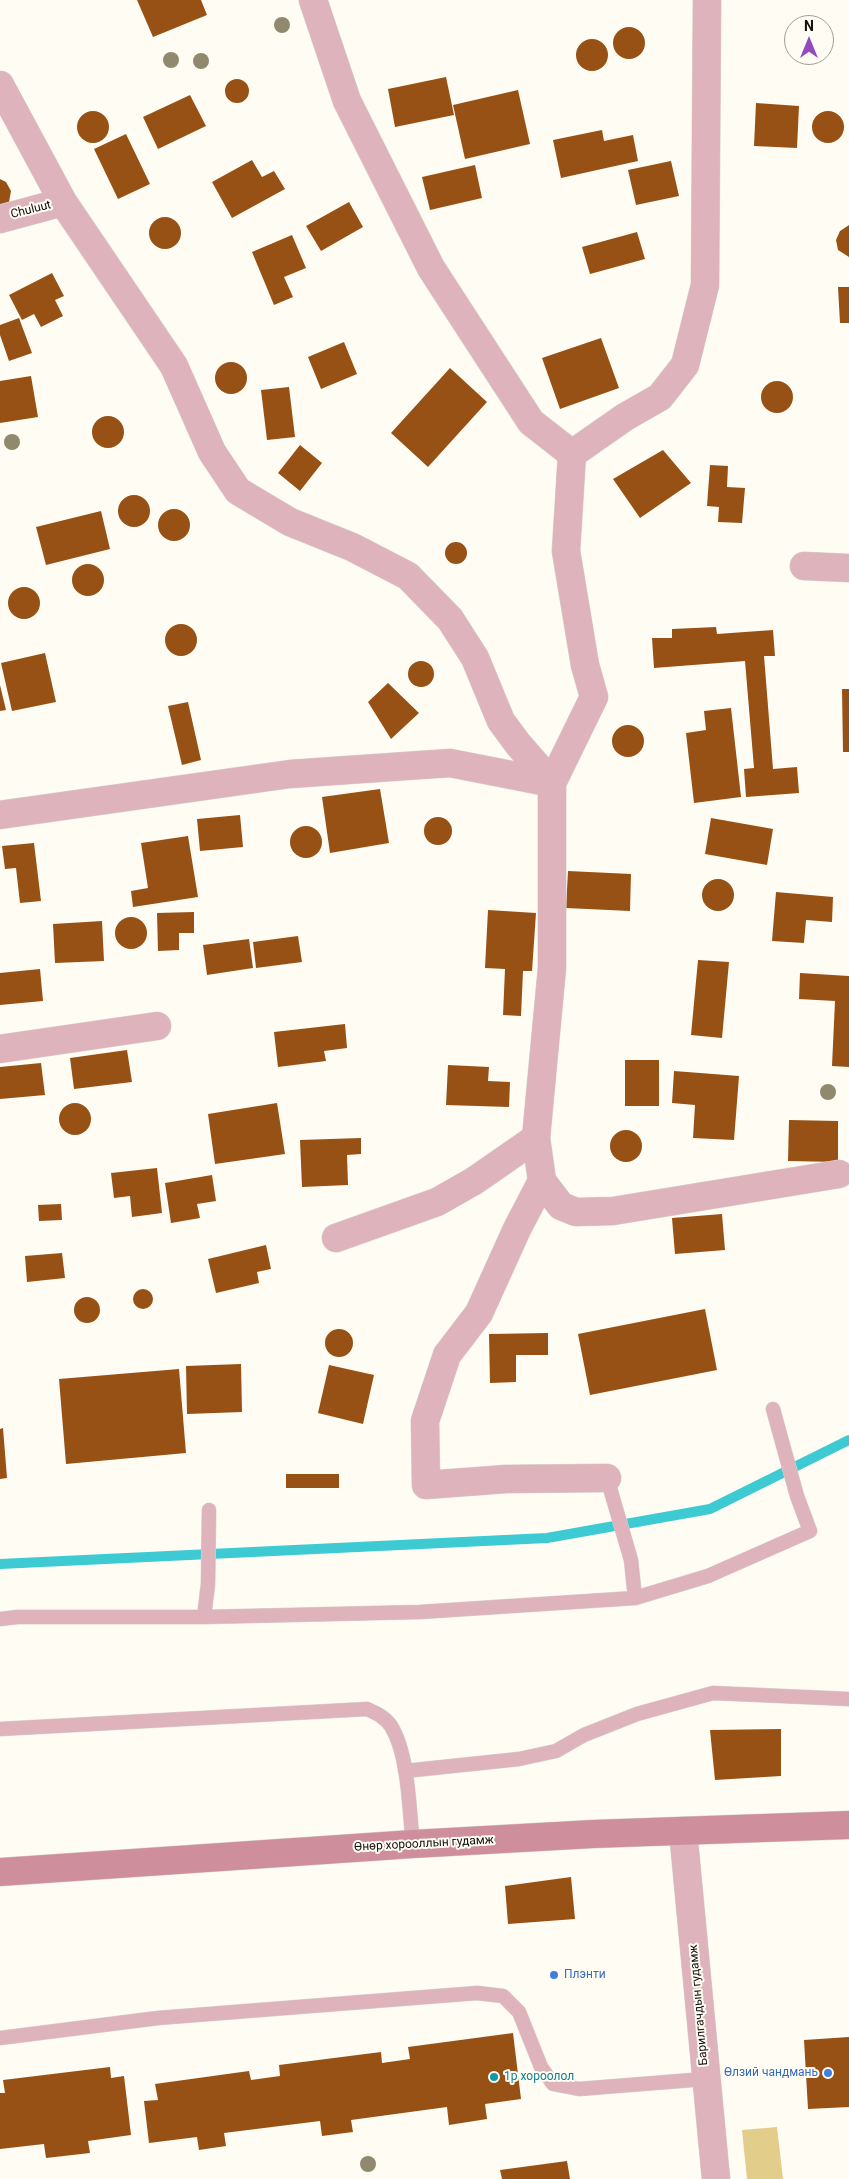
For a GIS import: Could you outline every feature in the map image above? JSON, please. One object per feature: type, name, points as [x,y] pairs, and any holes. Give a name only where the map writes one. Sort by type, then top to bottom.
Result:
[{"type":"main road","name":"Өнөр хорооллын гудамж","points":[[0,1872],[413,1844],[849,1825]]},
{"type":"street","points":[[314,0],[347,100],[431,268],[531,422],[572,454]]},
{"type":"street","points":[[572,454],[625,417],[660,397],[685,364],[705,285],[707,0]]},
{"type":"street","points":[[0,85],[63,202],[174,366],[212,452],[238,491],[290,522],[352,547],[408,576],[450,619],[475,658],[502,721],[518,744],[552,783]]},
{"type":"street","name":"Chuluut","points":[[0,219],[63,202]]},
{"type":"street","points":[[572,454],[566,550],[585,665],[594,697],[552,783],[552,968],[536,1138],[542,1181],[561,1206],[576,1212],[613,1211],[839,1174]]},
{"type":"street","points":[[804,566],[849,568]]},
{"type":"street","points":[[0,815],[290,774],[450,763],[552,783]]},
{"type":"street","points":[[0,1049],[157,1026]]},
{"type":"street","points":[[336,1238],[437,1202],[474,1181],[536,1138]]},
{"type":"street","points":[[542,1181],[517,1229],[479,1313],[447,1356],[425,1421],[426,1485],[506,1479],[611,1489]]},
{"type":"street","name":"Барилгачдын гудамж","points":[[683,1831],[705,2079],[716,2179]]},
{"type":"lane","points":[[0,1619],[17,1617],[204,1617],[420,1612],[635,1598],[708,1576],[810,1531],[797,1496],[773,1409]]},
{"type":"lane","points":[[611,1489],[631,1560],[635,1598]]},
{"type":"lane","points":[[204,1617],[208,1584],[209,1510]]},
{"type":"lane","points":[[405,1771],[520,1759],[556,1751],[584,1735],[637,1714],[713,1693],[849,1699]]},
{"type":"lane","points":[[0,1729],[366,1709],[380,1714],[391,1726],[405,1771],[413,1844]]},
{"type":"lane","points":[[0,2038],[158,2018],[477,1993],[503,1996],[519,2012],[541,2066],[553,2084],[579,2089],[705,2079]]},
{"type":"shaded area","points":[[777,2127],[783,2179],[747,2179],[742,2130]]},
{"type":"building","points":[[137,0],[201,0],[207,15],[153,37]]},
{"type":"building","points":[[629,27],[641,31],[645,43],[641,55],[629,59],[617,55],[613,43],[617,31]]},
{"type":"building","points":[[592,39],[604,43],[608,55],[604,67],[592,71],[580,67],[576,55],[580,43]]},
{"type":"building","points":[[446,77],[454,115],[395,127],[388,89]]},
{"type":"building","points":[[237,79],[246,82],[249,91],[246,100],[237,103],[228,100],[225,91],[228,82]]},
{"type":"building","points":[[518,90],[530,144],[465,159],[453,105]]},
{"type":"building","points":[[190,95],[206,126],[158,149],[143,117]]},
{"type":"building","points":[[756,103],[799,106],[797,148],[754,146]]},
{"type":"building","points":[[93,111],[99,112],[104,116],[108,121],[108,133],[104,138],[99,142],[93,143],[87,142],[82,138],[78,133],[77,127],[78,121],[82,116],[87,112]]},
{"type":"building","points":[[828,111],[834,112],[839,116],[843,121],[843,133],[839,138],[834,142],[828,143],[822,142],[817,138],[813,133],[812,127],[813,121],[817,116],[822,112]]},
{"type":"building","points":[[602,130],[604,141],[633,135],[638,161],[561,178],[553,140]]},
{"type":"building","points":[[126,134],[150,184],[118,199],[94,149]]},
{"type":"building","points":[[252,160],[262,177],[274,171],[285,189],[232,218],[212,182]]},
{"type":"building","points":[[671,161],[679,196],[636,205],[628,170]]},
{"type":"building","points":[[475,165],[482,198],[430,210],[422,177]]},
{"type":"building","points":[[0,179],[6,182],[11,191],[9,202],[0,210]]},
{"type":"building","points":[[349,202],[363,227],[321,251],[306,226]]},
{"type":"building","points":[[165,217],[171,218],[176,222],[180,227],[180,239],[176,244],[171,248],[165,249],[159,248],[154,244],[150,239],[149,233],[150,227],[154,222],[159,218]]},
{"type":"building","points":[[849,225],[849,257],[838,250],[836,240],[840,231]]},
{"type":"building","points":[[637,232],[645,259],[590,274],[582,247]]},
{"type":"building","points":[[292,235],[306,268],[284,277],[293,297],[274,305],[252,252]]},
{"type":"building","points":[[52,273],[64,296],[55,300],[63,316],[41,327],[34,314],[22,320],[9,295]]},
{"type":"building","points":[[838,287],[849,287],[849,323],[840,323]]},
{"type":"building","points":[[19,318],[32,353],[9,361],[0,335],[0,325]]},
{"type":"building","points":[[601,338],[619,388],[560,409],[542,358]]},
{"type":"building","points":[[344,342],[357,374],[321,389],[308,357]]},
{"type":"building","points":[[231,362],[237,363],[242,367],[246,372],[246,384],[242,389],[237,393],[231,394],[225,393],[220,389],[216,384],[215,378],[216,372],[220,367],[225,363]]},
{"type":"building","points":[[450,368],[487,402],[428,467],[391,433]]},
{"type":"building","points":[[31,376],[38,417],[0,423],[0,381]]},
{"type":"building","points":[[777,381],[783,382],[788,386],[792,391],[792,403],[788,408],[783,412],[777,413],[771,412],[766,408],[762,403],[761,397],[762,391],[766,386],[771,382]]},
{"type":"building","points":[[289,387],[295,437],[267,440],[261,390]]},
{"type":"building","points":[[108,416],[114,417],[119,421],[123,426],[123,438],[119,443],[114,447],[108,448],[102,447],[97,443],[93,438],[92,432],[93,426],[97,421],[102,417]]},
{"type":"building","points":[[300,445],[322,463],[300,491],[278,473]]},
{"type":"building","points":[[663,450],[691,483],[640,518],[613,479]]},
{"type":"building","points":[[710,465],[728,466],[727,487],[745,488],[742,523],[718,522],[719,507],[707,506]]},
{"type":"building","points":[[134,495],[140,496],[145,500],[149,505],[149,517],[145,522],[140,526],[134,527],[128,526],[123,522],[119,517],[118,511],[119,505],[123,500],[128,496]]},
{"type":"building","points":[[174,509],[180,510],[185,514],[189,519],[189,531],[185,536],[180,540],[174,541],[168,540],[163,536],[159,531],[158,525],[159,519],[163,514],[168,510]]},
{"type":"building","points":[[101,511],[110,549],[46,565],[36,527]]},
{"type":"building","points":[[456,542],[464,545],[467,553],[464,561],[456,564],[448,561],[445,553],[448,545]]},
{"type":"building","points":[[88,564],[94,565],[99,569],[103,574],[103,586],[99,591],[94,595],[88,596],[82,595],[77,591],[73,586],[72,580],[73,574],[77,569],[82,565]]},
{"type":"building","points":[[24,587],[30,588],[35,592],[39,597],[39,609],[35,614],[30,618],[24,619],[18,618],[13,614],[9,609],[8,603],[9,597],[13,592],[18,588]]},
{"type":"building","points":[[181,624],[187,625],[192,629],[196,634],[196,646],[192,651],[187,655],[181,656],[175,655],[170,651],[166,646],[165,640],[166,634],[170,629],[175,625]]},
{"type":"building","points":[[716,627],[717,634],[773,630],[775,656],[764,656],[773,769],[797,767],[799,793],[746,797],[744,769],[754,768],[745,661],[654,668],[652,638],[672,638],[672,629]]},
{"type":"building","points":[[45,653],[56,702],[12,711],[1,663]]},
{"type":"building","points":[[421,661],[430,665],[434,674],[430,683],[421,687],[412,683],[408,674],[412,665]]},
{"type":"building","points":[[388,683],[419,713],[391,739],[368,702]]},
{"type":"building","points":[[0,685],[6,710],[0,711]]},
{"type":"building","points":[[842,689],[849,689],[849,752],[843,752]]},
{"type":"building","points":[[188,702],[201,760],[182,765],[168,706]]},
{"type":"building","points":[[731,708],[741,797],[694,803],[686,733],[706,730],[704,711]]},
{"type":"building","points":[[628,725],[639,730],[644,741],[639,752],[628,757],[617,752],[612,741],[617,730]]},
{"type":"building","points":[[380,789],[389,843],[330,853],[322,797]]},
{"type":"building","points":[[240,815],[243,847],[200,851],[197,819]]},
{"type":"building","points":[[438,817],[448,821],[452,831],[448,841],[438,845],[428,841],[424,831],[428,821]]},
{"type":"building","points":[[711,818],[773,829],[767,865],[705,854]]},
{"type":"building","points":[[306,826],[312,827],[317,831],[321,836],[321,848],[317,853],[312,857],[306,858],[300,857],[295,853],[291,848],[290,842],[291,836],[295,831],[300,827]]},
{"type":"building","points":[[188,836],[198,897],[133,907],[131,891],[148,888],[141,843]]},
{"type":"building","points":[[34,843],[41,901],[20,903],[16,868],[5,869],[2,846]]},
{"type":"building","points":[[568,871],[631,874],[630,911],[566,908]]},
{"type":"building","points":[[718,879],[724,880],[729,884],[733,889],[733,901],[729,906],[724,910],[718,911],[712,910],[707,906],[703,901],[702,895],[703,889],[707,884],[712,880]]},
{"type":"building","points":[[776,892],[833,897],[832,922],[806,920],[804,943],[772,941]]},
{"type":"building","points":[[488,910],[536,913],[532,971],[523,971],[521,1016],[503,1015],[505,969],[485,968]]},
{"type":"building","points":[[194,912],[194,933],[179,933],[179,950],[158,951],[157,913]]},
{"type":"building","points":[[131,917],[137,918],[142,922],[146,927],[146,939],[142,944],[137,948],[131,949],[125,948],[120,944],[116,939],[115,933],[116,927],[120,922],[125,918]]},
{"type":"building","points":[[102,921],[104,961],[55,963],[53,924]]},
{"type":"building","points":[[298,936],[302,962],[256,968],[253,942]]},
{"type":"building","points":[[249,939],[253,968],[207,975],[203,945]]},
{"type":"building","points":[[698,960],[729,962],[722,1038],[691,1035]]},
{"type":"building","points":[[40,969],[43,1001],[0,1005],[0,973]]},
{"type":"building","points":[[800,973],[849,976],[849,1067],[832,1066],[835,1001],[799,999]]},
{"type":"building","points":[[345,1024],[347,1048],[324,1051],[326,1061],[278,1067],[274,1032]]},
{"type":"building","points":[[127,1050],[132,1082],[74,1089],[70,1058]]},
{"type":"building","points":[[625,1060],[659,1060],[659,1106],[625,1106]]},
{"type":"building","points":[[41,1063],[45,1095],[0,1099],[0,1067]]},
{"type":"building","points":[[448,1065],[489,1067],[488,1081],[510,1082],[509,1107],[446,1105]]},
{"type":"building","points":[[674,1071],[739,1076],[734,1140],[693,1138],[695,1105],[672,1103]]},
{"type":"building","points":[[75,1103],[81,1104],[86,1108],[90,1113],[90,1125],[86,1130],[81,1134],[75,1135],[69,1134],[64,1130],[60,1125],[59,1119],[60,1113],[64,1108],[69,1104]]},
{"type":"building","points":[[277,1103],[285,1154],[215,1164],[208,1114]]},
{"type":"building","points":[[789,1120],[838,1121],[838,1162],[788,1161]]},
{"type":"building","points":[[626,1130],[632,1131],[637,1135],[641,1140],[641,1152],[637,1157],[632,1161],[626,1162],[620,1161],[615,1157],[611,1152],[610,1146],[611,1140],[615,1135],[620,1131]]},
{"type":"building","points":[[361,1138],[361,1154],[347,1155],[348,1185],[302,1187],[300,1140]]},
{"type":"building","points":[[157,1168],[162,1213],[132,1217],[130,1196],[114,1198],[111,1173]]},
{"type":"building","points":[[212,1175],[216,1201],[197,1204],[200,1218],[171,1223],[165,1183]]},
{"type":"building","points":[[61,1204],[62,1220],[39,1221],[38,1205]]},
{"type":"building","points":[[722,1214],[725,1250],[675,1254],[672,1218]]},
{"type":"building","points":[[266,1245],[271,1269],[257,1272],[259,1283],[216,1293],[208,1259]]},
{"type":"building","points":[[62,1253],[65,1278],[27,1282],[25,1256]]},
{"type":"building","points":[[143,1289],[150,1292],[153,1299],[150,1306],[143,1309],[136,1306],[133,1299],[136,1292]]},
{"type":"building","points":[[87,1297],[96,1301],[100,1310],[96,1319],[87,1323],[78,1319],[74,1310],[78,1301]]},
{"type":"building","points":[[705,1309],[717,1370],[590,1395],[578,1334]]},
{"type":"building","points":[[339,1329],[349,1333],[353,1343],[349,1353],[339,1357],[329,1353],[325,1343],[329,1333]]},
{"type":"building","points":[[548,1333],[548,1355],[516,1355],[516,1382],[490,1383],[489,1334]]},
{"type":"building","points":[[241,1364],[242,1412],[187,1414],[186,1366]]},
{"type":"building","points":[[329,1365],[374,1375],[363,1424],[318,1413]]},
{"type":"building","points":[[179,1369],[186,1453],[66,1464],[59,1379]]},
{"type":"building","points":[[3,1428],[7,1478],[0,1479],[0,1429]]},
{"type":"building","points":[[286,1474],[339,1474],[339,1488],[286,1488]]},
{"type":"building","points":[[781,1729],[781,1776],[715,1780],[710,1730]]},
{"type":"building","points":[[571,1877],[575,1919],[508,1924],[505,1886]]},
{"type":"building","points":[[513,2033],[521,2099],[485,2104],[487,2119],[449,2125],[447,2107],[351,2120],[353,2132],[322,2136],[320,2121],[224,2133],[226,2146],[199,2150],[197,2137],[149,2143],[144,2101],[158,2100],[155,2084],[249,2071],[251,2080],[280,2076],[279,2065],[381,2052],[382,2063],[410,2059],[408,2047]]},
{"type":"building","name":"Өлзий чандмань","points":[[849,2037],[849,2107],[808,2109],[804,2040]]},
{"type":"building","points":[[110,2067],[111,2078],[124,2076],[131,2135],[88,2141],[90,2153],[46,2158],[44,2144],[0,2149],[0,2093],[5,2093],[3,2080]]},
{"type":"building","points":[[567,2161],[570,2179],[502,2179],[500,2170]]},
{"type":"waterway","points":[[0,1564],[547,1538],[710,1509],[849,1440]]},
{"type":"place","name":"Плэнти","points":[[554,1975]]},
{"type":"place","name":"Өлзий чандмань","points":[[828,2073]]},
{"type":"place","name":"1р хороолол","points":[[494,2077]]}]
